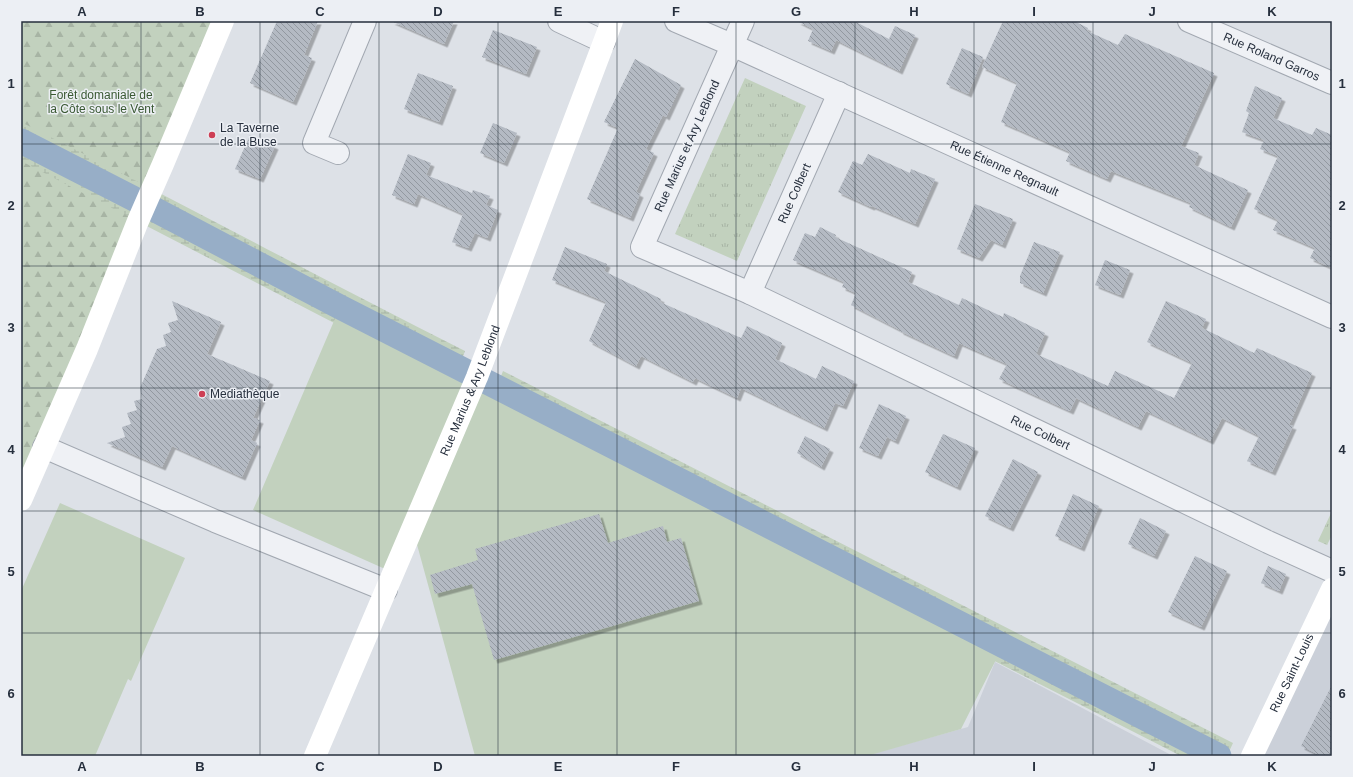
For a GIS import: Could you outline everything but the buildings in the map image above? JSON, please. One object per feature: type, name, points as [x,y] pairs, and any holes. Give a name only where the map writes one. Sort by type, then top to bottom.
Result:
[{"type":"street","points":[[21,500],[87,349],[138,221],[223,21]]},
{"type":"street","points":[[338,153],[314,143],[365,21]]},
{"type":"street","points":[[559,21],[604,42]]},
{"type":"street","name":"Rue Marius & Ary Leblond","points":[[315,756],[477,377],[612,21]]},
{"type":"street","name":"Rue Étienne Regnault","points":[[676,21],[839,93],[1332,317]]},
{"type":"street","points":[[732,45],[744,21]]},
{"type":"street","name":"Rue Roland Garros","points":[[1189,21],[1332,83]]},
{"type":"street","name":"Rue Marius et Ary LeBlond","points":[[642,247],[732,45]]},
{"type":"street","name":"Rue Colbert","points":[[750,293],[839,93]]},
{"type":"street","name":"Rue Colbert","points":[[642,247],[750,293],[1332,571]]},
{"type":"street","points":[[44,447],[214,521],[386,590]]},
{"type":"street","name":"Rue Saint-Louis","points":[[1252,756],[1332,589]]},
{"type":"shaded area","points":[[1332,589],[1332,756],[1252,756]]},
{"type":"shaded area","points":[[995,662],[1173,756],[864,756],[968,727]]},
{"type":"green space","name":"Forêt domaniale de la Côte sous le Vent","points":[[21,21],[223,21],[21,500]]},
{"type":"green space","points":[[745,78],[806,106],[737,261],[675,234]]},
{"type":"green space","points":[[21,122],[465,351],[452,384],[21,161]]},
{"type":"green space","points":[[340,307],[1003,646],[961,729],[867,756],[475,756],[413,530],[394,573],[253,510]]},
{"type":"green space","points":[[503,371],[1233,743],[1227,756],[1181,756],[490,404]]},
{"type":"green space","points":[[60,503],[185,558],[131,681],[128,679],[95,756],[21,756],[21,591]]},
{"type":"green space","points":[[1332,511],[1332,535],[1327,545],[1318,541]]},
{"type":"waterway","points":[[21,141],[340,307],[1219,756]]},
{"type":"place","name":"La Taverne de la Buse","points":[[212,135]]},
{"type":"place","name":"Mediathèque","points":[[202,394]]}]
